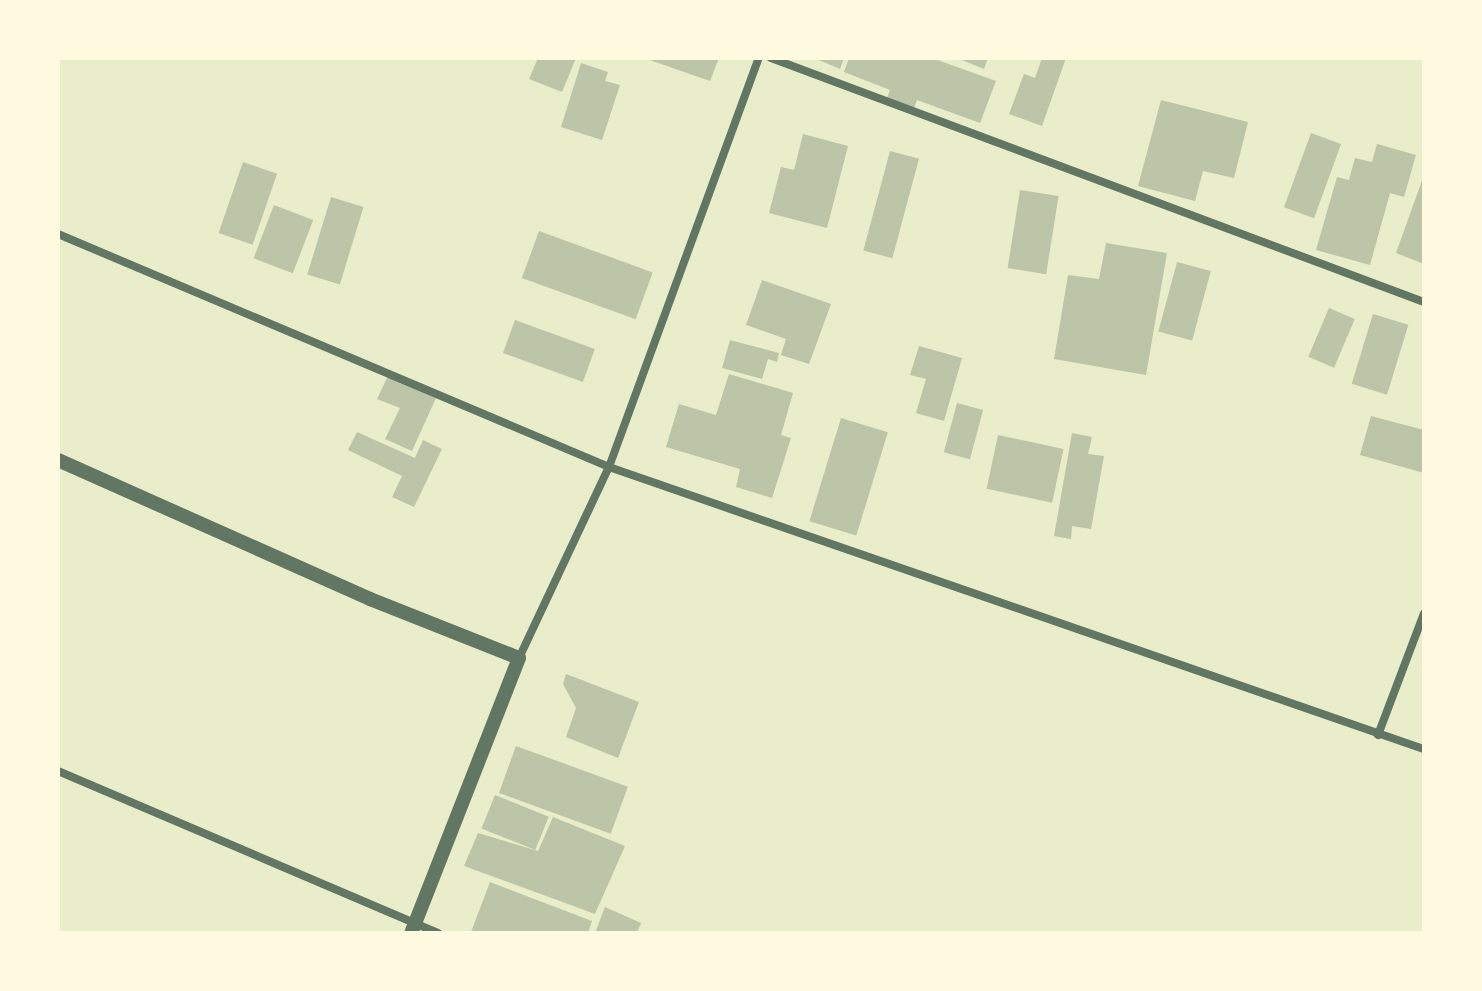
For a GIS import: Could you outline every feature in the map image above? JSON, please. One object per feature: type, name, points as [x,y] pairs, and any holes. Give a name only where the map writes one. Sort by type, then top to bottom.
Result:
[{"type":"street","points":[[413,928],[519,658],[609,467],[759,58]]},
{"type":"street","points":[[771,58],[1424,302]]},
{"type":"street","points":[[58,234],[609,467],[1424,749]]},
{"type":"street","points":[[58,460],[370,599],[519,658]]},
{"type":"street","points":[[1378,735],[1424,613]]},
{"type":"street","points":[[58,771],[413,928],[438,933]]},
{"type":"building","points":[[538,58],[576,58],[562,92],[529,79]]},
{"type":"building","points":[[644,58],[719,58],[710,81]]},
{"type":"building","points":[[814,58],[844,58],[840,69]]},
{"type":"building","points":[[849,58],[932,58],[996,81],[980,123],[917,100],[914,108],[887,98],[890,90],[844,72]]},
{"type":"building","points":[[957,58],[988,58],[984,69]]},
{"type":"building","points":[[1042,58],[1066,58],[1042,126],[1009,114],[1024,74],[1035,78]]},
{"type":"building","points":[[581,63],[608,72],[605,81],[620,85],[602,140],[561,127]]},
{"type":"building","points":[[1161,100],[1248,122],[1234,178],[1203,171],[1195,201],[1138,186]]},
{"type":"building","points":[[1311,133],[1341,144],[1314,218],[1284,207]]},
{"type":"building","points":[[803,134],[848,146],[827,228],[769,213],[781,167],[794,170]]},
{"type":"building","points":[[1377,144],[1416,155],[1404,197],[1390,193],[1370,265],[1316,250],[1337,177],[1349,180],[1355,158],[1372,162]]},
{"type":"building","points":[[890,151],[919,159],[892,258],[863,250]]},
{"type":"building","points":[[243,162],[277,174],[253,245],[219,233]]},
{"type":"building","points":[[1424,175],[1424,264],[1396,253]]},
{"type":"building","points":[[1020,190],[1059,196],[1046,274],[1008,268]]},
{"type":"building","points":[[331,197],[364,207],[340,284],[307,274]]},
{"type":"building","points":[[274,205],[313,220],[293,273],[254,258]]},
{"type":"building","points":[[539,231],[653,272],[636,319],[522,278]]},
{"type":"building","points":[[1106,243],[1167,253],[1146,375],[1054,359],[1068,275],[1099,279]]},
{"type":"building","points":[[1177,262],[1211,271],[1192,341],[1158,332]]},
{"type":"building","points":[[762,280],[831,304],[809,364],[781,355],[786,339],[746,325]]},
{"type":"building","points":[[1329,308],[1355,319],[1334,368],[1308,357]]},
{"type":"building","points":[[1373,314],[1408,325],[1387,395],[1352,384]]},
{"type":"building","points":[[515,320],[595,349],[583,382],[503,353]]},
{"type":"building","points":[[730,340],[779,353],[777,362],[768,359],[762,379],[722,368]]},
{"type":"building","points":[[919,346],[962,358],[944,421],[916,413],[926,379],[910,375]]},
{"type":"building","points":[[729,374],[793,393],[781,435],[791,438],[772,498],[736,487],[740,469],[666,447],[679,404],[716,415]]},
{"type":"building","points":[[388,376],[436,398],[412,451],[385,439],[400,408],[377,399]]},
{"type":"building","points":[[957,403],[983,410],[970,459],[944,452]]},
{"type":"building","points":[[1371,416],[1424,430],[1424,473],[1360,455]]},
{"type":"building","points":[[841,418],[888,432],[856,536],[809,521]]},
{"type":"building","points":[[357,432],[415,458],[423,440],[442,449],[414,507],[392,497],[402,476],[348,450]]},
{"type":"building","points":[[1072,433],[1092,437],[1088,454],[1104,456],[1091,529],[1072,526],[1071,539],[1054,536]]},
{"type":"building","points":[[998,435],[1064,449],[1052,503],[987,489]]},
{"type":"building","points":[[566,674],[639,702],[618,758],[566,737],[576,708],[563,684]]},
{"type":"building","points":[[516,746],[628,787],[611,834],[499,793]]},
{"type":"building","points":[[495,795],[549,817],[535,850],[482,828]]},
{"type":"building","points":[[553,817],[625,846],[595,914],[464,866],[478,833],[538,851]]},
{"type":"building","points":[[490,882],[592,921],[588,933],[471,932]]},
{"type":"building","points":[[605,907],[641,923],[637,933],[595,933]]}]
